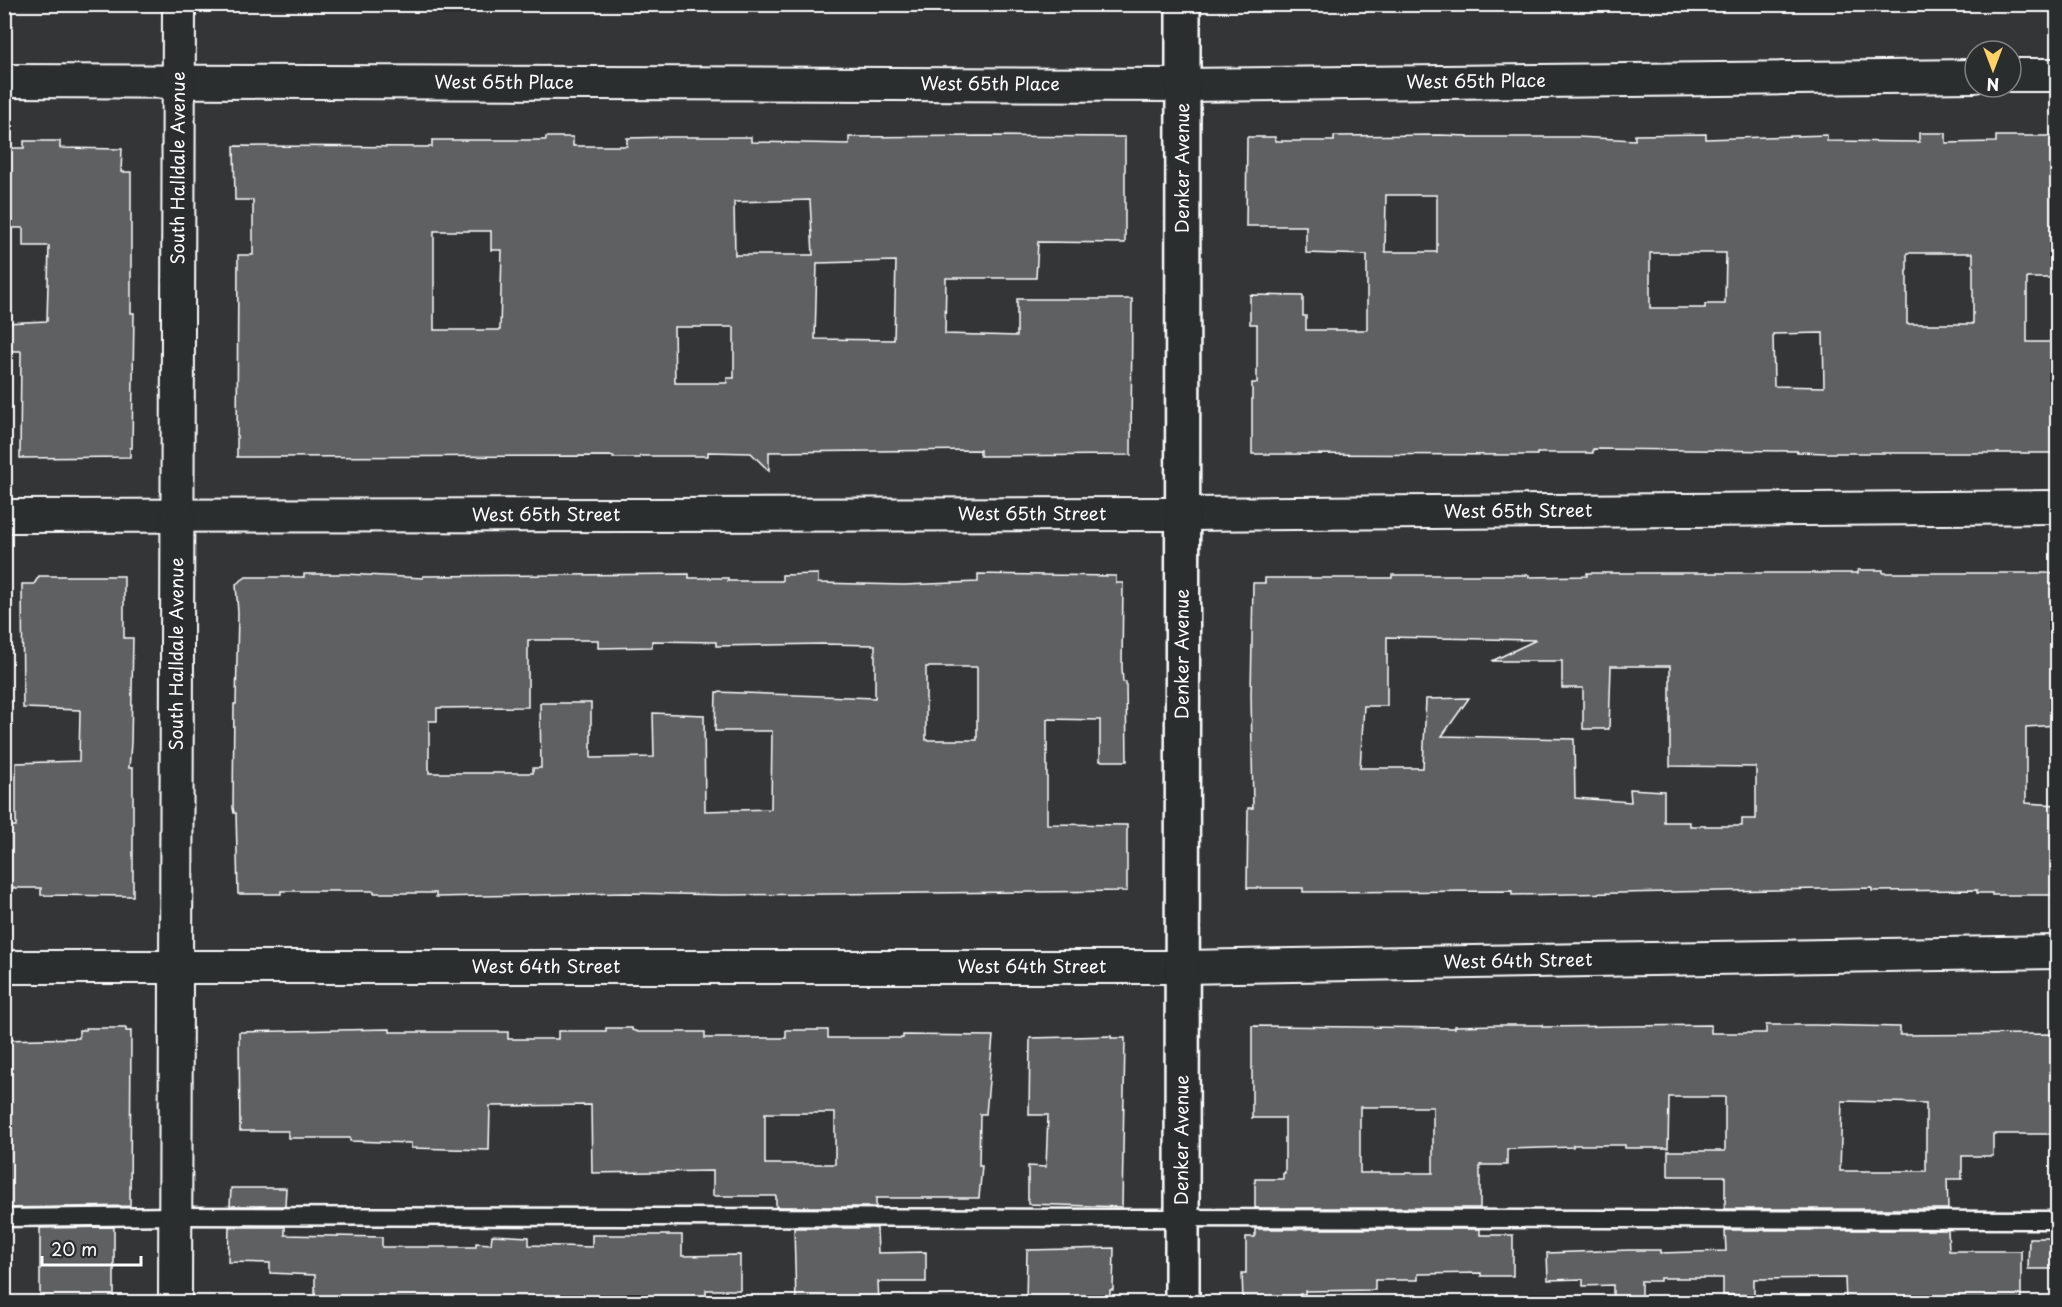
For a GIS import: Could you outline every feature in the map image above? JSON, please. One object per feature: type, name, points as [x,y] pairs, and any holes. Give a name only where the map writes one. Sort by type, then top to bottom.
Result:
[{"type":"street","name":"South Halldale Avenue","points":[[175,1302],[179,4]]},
{"type":"street","name":"Denker Avenue","points":[[1182,1302],[1183,4]]},
{"type":"street","points":[[2023,75],[2058,75]]},
{"type":"street","name":"West 65th Place","points":[[4,81],[1183,85],[1963,76]]},
{"type":"street","name":"West 65th Street","points":[[4,516],[1183,514],[2058,507]]},
{"type":"street","name":"West 64th Street","points":[[4,967],[177,969],[1182,967],[2058,952]]},
{"type":"lane","points":[[4,1218],[176,1216],[1182,1220],[2058,1220]]},
{"type":"building","points":[[1919,133],[1946,133],[1946,143],[1996,142],[1996,136],[2057,136],[2057,278],[2027,278],[2027,342],[2058,342],[2058,453],[1826,453],[1593,449],[1593,453],[1537,453],[1537,455],[1252,454],[1252,383],[1257,383],[1257,324],[1250,324],[1250,295],[1303,296],[1306,330],[1367,330],[1367,255],[1306,253],[1306,226],[1246,226],[1247,137],[1275,137],[1275,141],[1334,141],[1334,136],[1440,135],[1635,140],[1635,135],[1706,134],[1706,139],[1827,135],[1827,141],[1919,142]],"holes":[[[1386,195],[1437,195],[1437,252],[1385,252]],[[1650,253],[1726,253],[1725,304],[1705,304],[1705,308],[1650,308]],[[1907,253],[1973,253],[1973,324],[1907,324]],[[1823,333],[1824,387],[1774,386],[1773,334]]]},
{"type":"building","points":[[546,137],[573,137],[573,146],[627,146],[627,138],[671,137],[751,137],[751,142],[849,144],[849,137],[1125,137],[1125,243],[1038,242],[1036,278],[946,278],[945,334],[1017,336],[1017,299],[1132,299],[1131,455],[980,456],[980,450],[769,452],[769,471],[751,453],[708,452],[708,456],[640,456],[640,458],[613,458],[613,456],[237,457],[238,255],[253,255],[253,200],[235,200],[234,146],[432,147],[432,140],[546,140]],"holes":[[[810,200],[813,255],[735,255],[734,202]],[[434,231],[491,231],[491,250],[502,250],[500,330],[434,330]],[[896,261],[894,340],[815,339],[817,263]],[[674,327],[734,327],[734,378],[727,378],[727,383],[675,383]]]},
{"type":"building","points":[[24,141],[60,141],[60,148],[122,149],[121,172],[131,172],[131,313],[134,313],[130,457],[20,458],[21,351],[4,351],[4,323],[47,321],[49,246],[23,246],[23,228],[4,228],[4,148],[24,148]]},
{"type":"building","points":[[1858,570],[1883,570],[1883,573],[2058,573],[2058,725],[2026,727],[2026,803],[2058,805],[2058,895],[1992,895],[1992,893],[1977,893],[1977,890],[1872,891],[1872,888],[1512,895],[1512,891],[1303,892],[1303,888],[1247,888],[1248,808],[1253,808],[1251,694],[1253,583],[1265,583],[1265,578],[1392,578],[1392,575],[1529,575],[1529,577],[1587,576],[1587,573],[1858,573]],"holes":[[[1387,637],[1536,640],[1492,661],[1562,661],[1562,688],[1583,688],[1583,729],[1609,729],[1611,666],[1670,666],[1670,766],[1756,767],[1756,819],[1742,819],[1742,826],[1690,826],[1690,822],[1664,822],[1664,791],[1630,789],[1631,802],[1575,798],[1574,739],[1442,736],[1469,698],[1426,699],[1423,768],[1360,768],[1364,706],[1387,706]]]},
{"type":"building","points":[[304,574],[423,578],[423,576],[689,574],[689,578],[728,578],[728,581],[782,581],[782,575],[818,574],[818,583],[904,585],[978,582],[978,574],[1116,576],[1116,583],[1123,583],[1122,668],[1123,682],[1126,682],[1127,761],[1100,761],[1100,720],[1047,719],[1047,824],[1127,825],[1127,891],[725,895],[626,893],[436,897],[436,893],[374,893],[374,891],[281,891],[281,894],[238,894],[236,813],[233,808],[238,613],[236,584],[246,577],[304,577]],"holes":[[[528,640],[598,640],[598,648],[652,647],[652,641],[716,642],[716,646],[875,645],[875,698],[716,692],[715,731],[772,731],[771,809],[705,811],[704,715],[653,713],[654,757],[591,758],[591,703],[540,703],[541,768],[533,768],[533,773],[429,773],[429,721],[437,721],[437,708],[528,707]],[[926,667],[977,667],[977,740],[926,740]]]},
{"type":"building","points":[[39,576],[124,576],[124,638],[133,638],[129,768],[133,768],[133,896],[41,895],[41,888],[4,888],[4,826],[16,826],[16,763],[79,761],[80,710],[23,708],[22,584],[34,584]]},
{"type":"building","points":[[1711,1025],[1711,1033],[1766,1033],[1766,1025],[1816,1025],[1900,1027],[1900,1035],[2058,1034],[2058,1134],[1993,1134],[1993,1156],[1962,1156],[1962,1179],[1947,1179],[1948,1209],[1725,1209],[1725,1176],[1668,1176],[1668,1151],[1725,1151],[1725,1097],[1669,1097],[1668,1148],[1573,1145],[1573,1147],[1507,1149],[1507,1165],[1480,1165],[1480,1208],[1255,1208],[1255,1179],[1283,1179],[1283,1173],[1285,1173],[1285,1118],[1252,1118],[1252,1026],[1455,1028],[1455,1026]],"holes":[[[1842,1101],[1926,1103],[1926,1171],[1840,1171]],[[1360,1107],[1433,1107],[1433,1173],[1360,1173]]]},
{"type":"building","points":[[86,1028],[126,1028],[126,1031],[131,1031],[130,1206],[4,1208],[4,1040],[79,1038],[79,1030],[86,1030]]},
{"type":"building","points":[[606,1028],[632,1028],[638,1032],[705,1032],[705,1038],[786,1038],[786,1030],[828,1030],[828,1038],[903,1038],[903,1035],[993,1036],[986,1114],[980,1114],[979,1166],[982,1166],[979,1198],[876,1198],[876,1207],[776,1207],[776,1196],[713,1196],[713,1171],[592,1173],[591,1105],[490,1106],[489,1150],[411,1148],[411,1143],[350,1141],[350,1138],[288,1138],[288,1131],[240,1131],[239,1032],[390,1029],[390,1032],[508,1032],[508,1039],[558,1039],[558,1031],[606,1031]],"holes":[[[765,1113],[835,1113],[835,1164],[765,1164]]]},
{"type":"building","points":[[1111,1036],[1111,1038],[1125,1038],[1122,1207],[1028,1204],[1028,1166],[1046,1167],[1048,1115],[1029,1115],[1030,1038]]},
{"type":"building","points":[[231,1188],[286,1188],[285,1206],[230,1206]]},
{"type":"building","points":[[114,1227],[114,1302],[40,1302],[40,1228]]},
{"type":"building","points":[[229,1227],[285,1227],[285,1235],[382,1237],[382,1247],[476,1247],[476,1243],[491,1244],[492,1235],[529,1237],[529,1245],[592,1247],[592,1235],[682,1235],[682,1256],[740,1255],[740,1290],[706,1290],[706,1302],[611,1302],[611,1298],[552,1297],[551,1302],[315,1302],[315,1275],[270,1273],[270,1263],[228,1262]]},
{"type":"building","points":[[794,1228],[877,1228],[878,1253],[926,1252],[926,1282],[878,1282],[879,1302],[796,1302]]},
{"type":"building","points":[[1255,1229],[1480,1229],[1480,1235],[1513,1235],[1513,1276],[1481,1276],[1481,1273],[1418,1274],[1418,1280],[1375,1280],[1375,1290],[1305,1291],[1305,1294],[1300,1294],[1300,1302],[1243,1302],[1242,1273],[1246,1273],[1246,1237],[1255,1237]]},
{"type":"building","points":[[1725,1230],[1948,1230],[1949,1251],[2021,1251],[2021,1302],[1846,1302],[1845,1278],[1754,1279],[1754,1295],[1723,1295],[1723,1278],[1660,1278],[1660,1281],[1641,1281],[1641,1302],[1613,1302],[1613,1285],[1583,1286],[1583,1279],[1548,1280],[1547,1253],[1629,1250],[1660,1250],[1660,1253],[1726,1251]]},
{"type":"building","points":[[2029,1238],[2058,1238],[2058,1269],[2028,1269]]},
{"type":"building","points":[[1114,1248],[1113,1290],[1110,1290],[1110,1302],[1026,1302],[1027,1250]]}]
